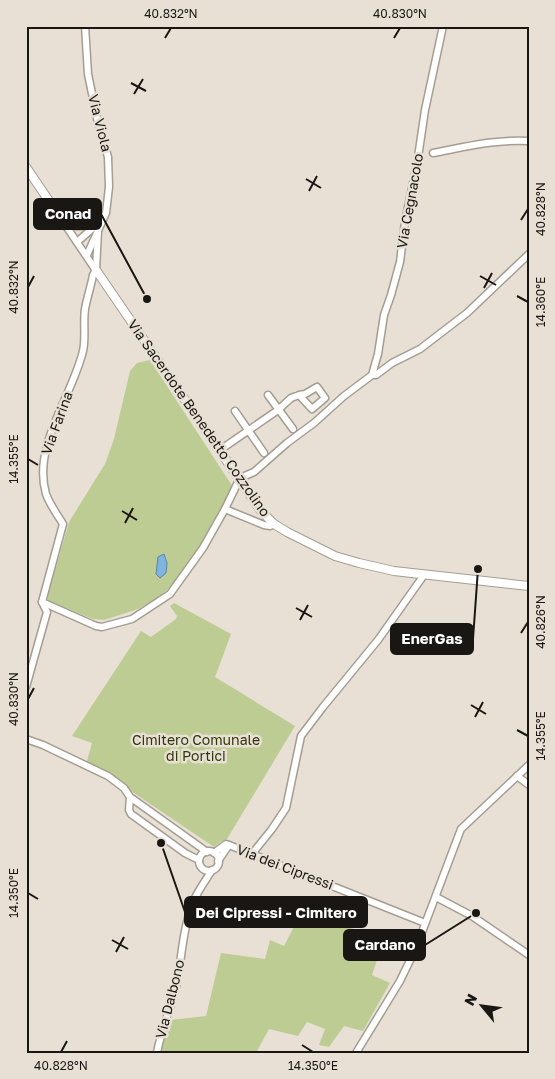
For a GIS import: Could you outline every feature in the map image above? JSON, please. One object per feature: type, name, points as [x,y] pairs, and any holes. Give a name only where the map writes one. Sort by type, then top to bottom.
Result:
[{"type":"main road","name":"Via Sacerdote Benedetto Cozzolino","points":[[26,167],[66,226]]},
{"type":"main road","name":"Via Sacerdote Benedetto Cozzolino","points":[[96,270],[261,511],[274,524],[335,556],[394,571],[529,586]]},
{"type":"street","name":"Via Viola","points":[[77,242],[96,228],[103,219],[106,213],[109,187],[108,157],[98,123],[90,84],[85,26]]},
{"type":"street","name":"Via Cegnacolo","points":[[372,375],[378,354],[384,315],[392,295],[400,262],[405,222],[442,26]]},
{"type":"street","points":[[433,153],[479,144],[529,140]]},
{"type":"street","points":[[66,226],[96,228],[96,270]]},
{"type":"street","name":"Via Sacerdote Benedetto Cozzolino","points":[[66,226],[96,270]]},
{"type":"street","name":"Via Viola","points":[[87,255],[96,228]]},
{"type":"street","points":[[42,602],[102,627],[132,619],[170,594],[203,548],[240,478],[254,472],[344,396],[372,375],[376,375],[392,363],[420,349],[467,313],[529,254]]},
{"type":"street","name":"Via Farina","points":[[26,687],[47,612],[42,602],[63,524],[47,496],[42,469],[44,455],[83,350],[86,308],[93,275],[96,270]]},
{"type":"street","points":[[268,395],[293,429]]},
{"type":"street","points":[[220,450],[278,410],[291,398],[299,395]]},
{"type":"street","points":[[235,410],[264,453]]},
{"type":"street","points":[[225,509],[264,525],[270,526],[274,524]]},
{"type":"street","points":[[252,854],[286,808],[301,736],[378,640],[424,575]]},
{"type":"street","points":[[26,739],[108,776],[124,788],[130,797],[210,852],[218,858],[218,861]]},
{"type":"street","points":[[356,1053],[400,981],[416,948],[461,829],[529,765]]},
{"type":"street","points":[[517,776],[529,785]]},
{"type":"street","points":[[130,797],[129,810],[131,814],[185,853],[199,860],[202,855],[210,852]]},
{"type":"street","name":"Via dei Cipressi","points":[[210,852],[226,844],[425,923]]},
{"type":"street","name":"Via dei Cipressi","points":[[218,861],[229,845]]},
{"type":"street","name":"Via Dalbono","points":[[199,860],[202,869],[200,888]]},
{"type":"street","name":"Via Dalbono","points":[[156,1053],[177,983],[187,922],[194,900],[218,861]]},
{"type":"street","points":[[202,869],[212,870]]},
{"type":"street","points":[[436,897],[455,906],[529,955]]},
{"type":"green space","points":[[150,360],[233,487],[201,546],[173,585],[157,598],[138,609],[104,620],[93,619],[48,601],[48,595],[69,522],[105,464],[114,439],[130,371],[137,363]]},
{"type":"green space","name":"Cimitero Comunale di Portici","points":[[174,603],[231,634],[215,677],[295,726],[227,839],[214,847],[87,761],[92,743],[72,736],[141,631],[151,637],[176,619],[177,616],[170,606]]},
{"type":"green space","points":[[304,907],[383,942],[372,975],[390,983],[363,1031],[344,1026],[329,1047],[319,1045],[325,1029],[307,1022],[298,1036],[269,1029],[256,1053],[161,1053],[165,1029],[171,1020],[206,1016],[221,953],[265,959],[270,940],[284,946]]},
{"type":"water","points":[[164,554],[167,563],[166,573],[160,578],[156,574],[158,557]]},
{"type":"place","name":"Conad","points":[[147,299]]},
{"type":"place","name":"EnerGas","points":[[478,569]]},
{"type":"place","name":"Dei Cipressi - Cimitero","points":[[161,843]]},
{"type":"place","name":"Cardano","points":[[476,913]]}]
